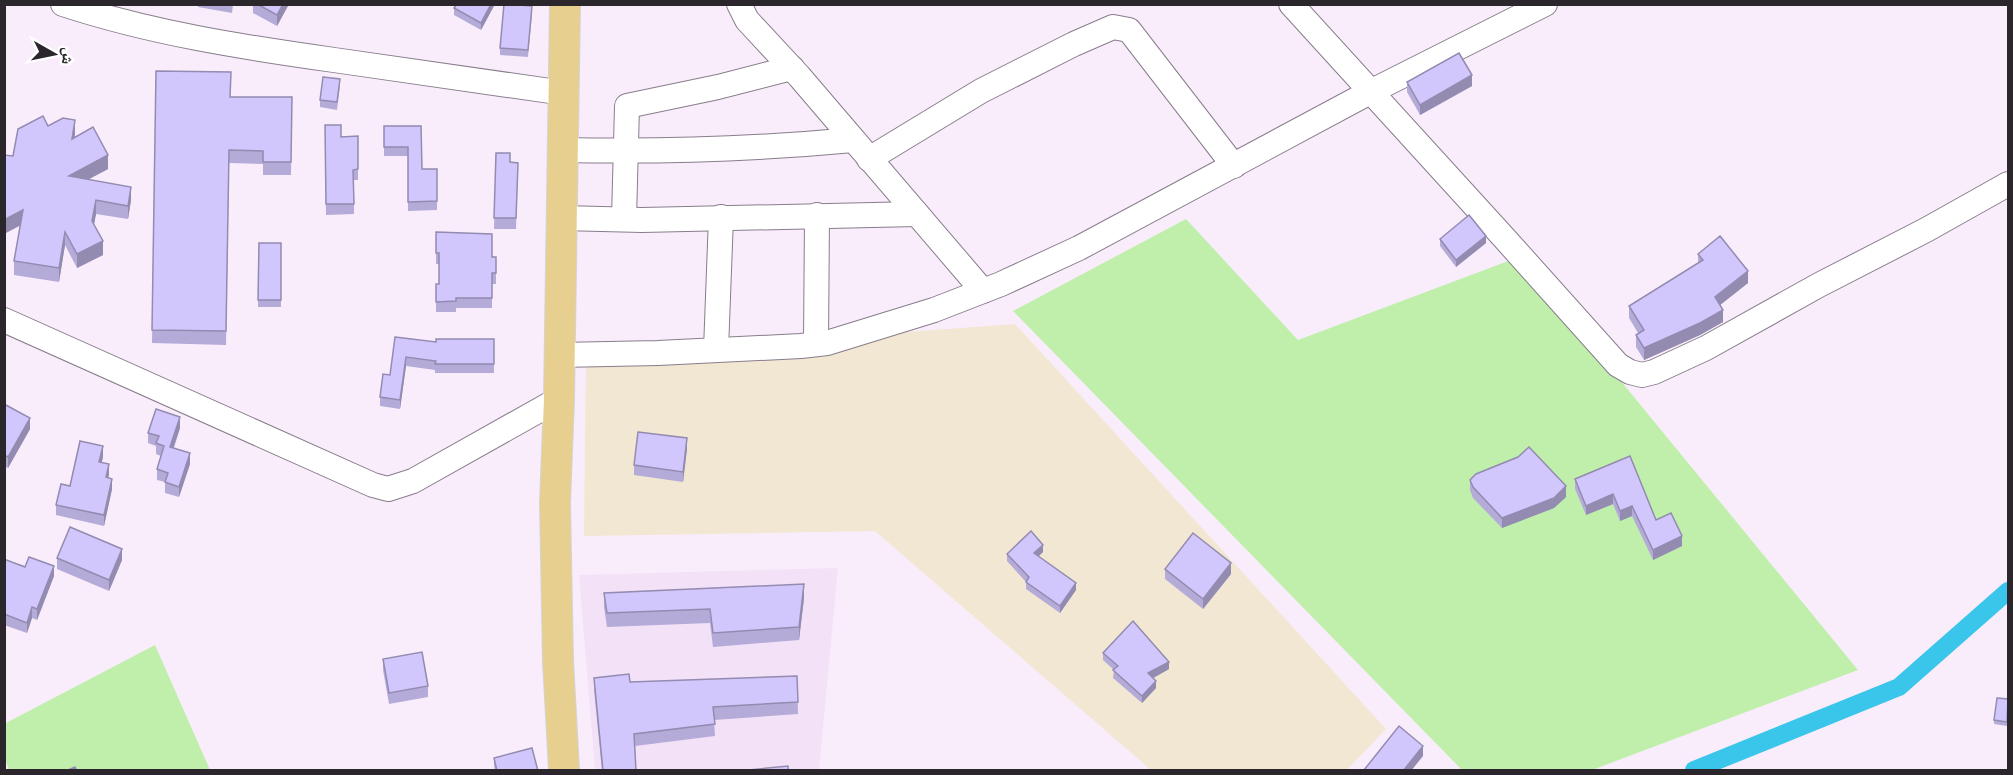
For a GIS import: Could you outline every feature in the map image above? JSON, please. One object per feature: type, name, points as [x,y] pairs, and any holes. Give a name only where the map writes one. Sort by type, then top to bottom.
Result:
[{"type":"main road","points":[[564,771],[555,566],[565,4]]},
{"type":"street","points":[[63,4],[110,20],[252,48],[564,93]]},
{"type":"street","points":[[739,4],[747,20],[792,68],[983,291]]},
{"type":"street","points":[[1291,4],[1618,365],[1630,372],[1642,375],[1654,372],[1706,348],[1818,285],[1926,230],[2008,184]]},
{"type":"street","points":[[559,355],[816,344],[898,322],[983,291],[1079,248],[1370,92],[1545,4]]},
{"type":"street","points":[[869,159],[981,91],[1113,27],[1129,30],[1234,166]]},
{"type":"street","points":[[624,219],[627,106],[718,87],[792,68]]},
{"type":"street","points":[[563,150],[723,149],[853,140]]},
{"type":"street","points":[[561,218],[917,214]]},
{"type":"street","points":[[816,344],[818,215]]},
{"type":"street","points":[[716,350],[721,217]]},
{"type":"street","points":[[4,320],[373,485],[388,489],[413,481],[559,399]]},
{"type":"shaded area","points":[[1015,324],[1386,729],[1347,770],[1151,770],[875,531],[584,536],[586,356]]},
{"type":"shaded area","points":[[838,568],[819,770],[595,770],[579,575]]},
{"type":"green space","points":[[1186,219],[1298,340],[1519,257],[1858,670],[1592,770],[1462,770],[1013,311]]},
{"type":"green space","points":[[155,645],[210,770],[9,770],[5,759],[4,724]]},
{"type":"building","points":[[257,4],[283,4],[277,15]]},
{"type":"building","points":[[457,4],[491,4],[481,23],[454,8]]},
{"type":"building","points":[[504,4],[532,6],[528,50],[500,48]]},
{"type":"building","points":[[1459,53],[1472,75],[1420,105],[1407,82]]},
{"type":"building","points":[[156,71],[231,72],[230,97],[292,97],[291,162],[263,162],[263,151],[229,150],[226,331],[152,330]]},
{"type":"building","points":[[323,77],[340,79],[337,102],[320,100]]},
{"type":"building","points":[[43,116],[48,126],[63,118],[75,120],[72,139],[93,127],[108,155],[69,176],[131,187],[128,206],[96,200],[92,221],[103,241],[77,254],[65,232],[59,268],[14,261],[23,210],[4,220],[4,155],[13,156],[18,129]]},
{"type":"building","points":[[325,125],[341,125],[341,137],[358,136],[358,169],[353,170],[354,204],[326,204]]},
{"type":"building","points":[[384,126],[421,126],[422,169],[437,169],[437,201],[408,202],[408,147],[384,147]]},
{"type":"building","points":[[496,153],[510,153],[510,162],[518,163],[516,218],[494,218]]},
{"type":"building","points":[[1469,215],[1486,236],[1456,260],[1440,239]]},
{"type":"building","points":[[436,232],[492,234],[492,257],[496,257],[496,273],[492,273],[492,298],[456,298],[456,301],[436,302],[436,284],[439,284],[439,253],[436,253]]},
{"type":"building","points":[[1720,236],[1748,271],[1715,297],[1723,310],[1644,348],[1636,335],[1644,330],[1629,306],[1703,260],[1698,254]]},
{"type":"building","points":[[259,243],[281,243],[281,300],[258,300]]},
{"type":"building","points":[[395,337],[436,342],[436,339],[494,339],[494,364],[435,364],[436,361],[406,357],[400,400],[380,397],[383,374],[390,375]]},
{"type":"building","points":[[4,404],[30,418],[8,457],[4,455]]},
{"type":"building","points":[[156,409],[180,417],[170,447],[190,453],[179,487],[165,482],[168,473],[157,469],[164,446],[156,443],[159,436],[148,433]]},
{"type":"building","points":[[638,432],[687,438],[683,472],[634,465]]},
{"type":"building","points":[[80,441],[103,446],[99,462],[109,464],[106,477],[112,479],[104,515],[56,505],[61,484],[70,486]]},
{"type":"building","points":[[1529,447],[1566,486],[1554,498],[1502,518],[1473,487],[1470,480],[1476,474],[1518,457]]},
{"type":"building","points":[[1630,456],[1656,520],[1671,513],[1682,536],[1653,550],[1632,506],[1620,511],[1613,494],[1586,506],[1575,479]]},
{"type":"building","points":[[70,527],[122,549],[109,580],[57,558]]},
{"type":"building","points":[[1031,531],[1043,545],[1034,553],[1076,583],[1060,606],[1026,582],[1029,577],[1007,554]]},
{"type":"building","points":[[1193,533],[1231,563],[1203,599],[1165,569]]},
{"type":"building","points":[[29,557],[54,566],[37,609],[32,607],[27,623],[4,614],[4,559],[25,567]]},
{"type":"building","points":[[804,584],[799,627],[713,633],[710,609],[607,613],[604,593]]},
{"type":"building","points":[[1133,621],[1169,662],[1148,673],[1156,681],[1142,696],[1113,670],[1118,666],[1103,653]]},
{"type":"building","points":[[422,652],[428,686],[389,693],[383,659]]},
{"type":"building","points":[[629,674],[630,682],[797,676],[798,702],[713,707],[715,724],[634,734],[636,771],[603,771],[594,678]]},
{"type":"building","points":[[1997,698],[2008,699],[2007,722],[1994,720]]},
{"type":"building","points":[[1399,726],[1423,746],[1403,771],[1365,771],[1364,770]]},
{"type":"building","points":[[532,748],[538,771],[497,771],[494,758]]},
{"type":"building","points":[[788,766],[788,771],[738,771]]},
{"type":"waterway","points":[[1694,770],[1899,687],[2008,591]]}]
